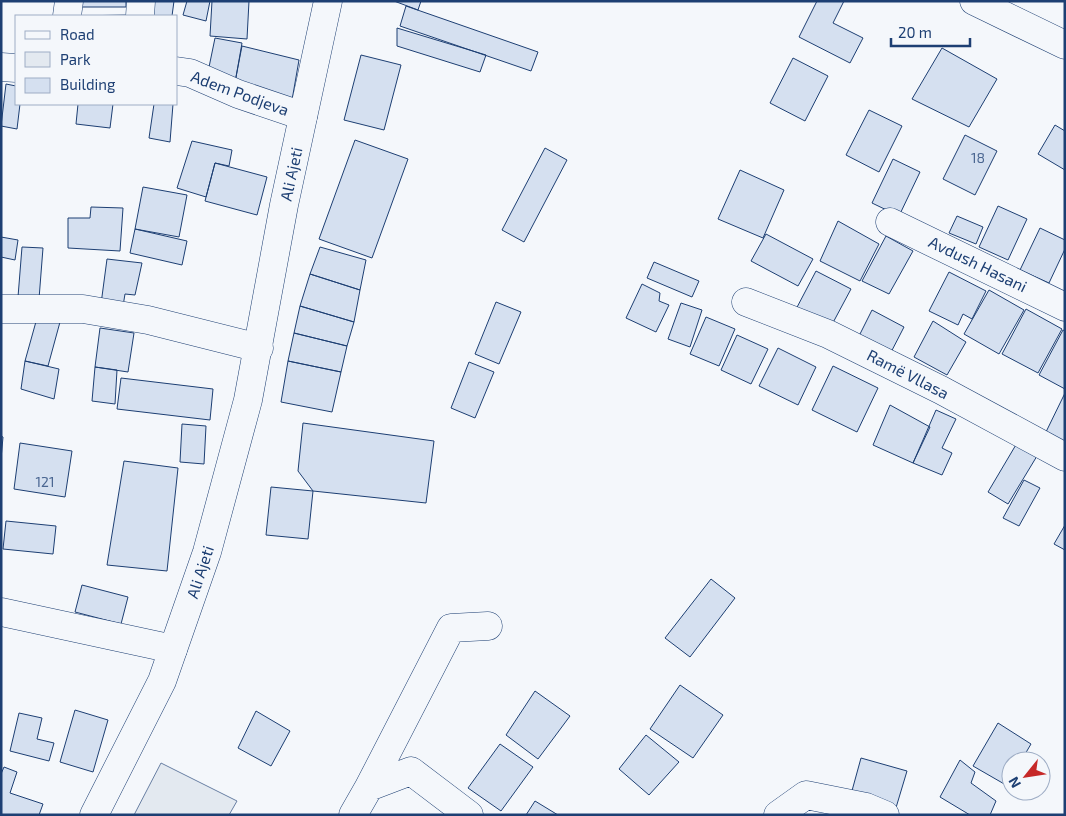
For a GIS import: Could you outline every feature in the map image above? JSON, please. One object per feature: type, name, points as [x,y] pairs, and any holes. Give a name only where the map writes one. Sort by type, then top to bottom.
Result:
[{"type":"street","points":[[67,15],[69,1]]},
{"type":"street","points":[[140,15],[141,1]]},
{"type":"street","name":"Ali Ajeti","points":[[94,815],[162,682],[207,552],[248,400],[284,205],[328,1]]},
{"type":"street","points":[[974,1],[1065,45]]},
{"type":"street","points":[[1,67],[15,68]]},
{"type":"street","name":"Adem Podjeva","points":[[178,71],[190,73],[238,94],[303,116]]},
{"type":"street","name":"Avdush Hasani","points":[[890,222],[1065,307]]},
{"type":"street","name":"Ramë Vllasa","points":[[746,302],[836,339],[941,390],[1065,457]]},
{"type":"street","points":[[1,309],[83,309],[148,320],[259,348]]},
{"type":"street","points":[[1,612],[174,648]]},
{"type":"street","points":[[353,815],[451,628],[488,626]]},
{"type":"street","points":[[369,787],[410,771],[469,815]]},
{"type":"street","points":[[778,815],[806,795],[866,807],[885,815]]},
{"type":"green space","points":[[161,763],[237,801],[229,815],[134,815]]},
{"type":"building","points":[[79,1],[126,1],[126,7],[79,7]]},
{"type":"building","points":[[149,1],[174,1],[172,15],[147,15]]},
{"type":"building","points":[[187,1],[210,1],[206,21],[183,15]]},
{"type":"building","points":[[212,1],[249,1],[247,39],[210,36]]},
{"type":"building","points":[[394,1],[421,1],[418,10]]},
{"type":"building","points":[[817,1],[844,1],[833,23],[863,38],[850,63],[799,37]]},
{"type":"building","points":[[406,6],[538,52],[531,71],[400,26]]},
{"type":"building","points":[[397,28],[486,55],[480,72],[397,46]]},
{"type":"building","points":[[215,38],[242,43],[235,83],[208,72]]},
{"type":"building","points":[[242,46],[299,60],[292,100],[234,87]]},
{"type":"building","points":[[942,48],[997,79],[969,127],[912,99]]},
{"type":"building","points":[[361,55],[401,65],[384,130],[344,120]]},
{"type":"building","points":[[793,58],[828,76],[805,121],[770,103]]},
{"type":"building","points":[[6,84],[15,86],[15,105],[20,105],[17,129],[1,126]]},
{"type":"building","points":[[78,105],[113,105],[110,128],[76,124]]},
{"type":"building","points":[[154,105],[173,105],[170,142],[149,138]]},
{"type":"building","points":[[869,110],[902,126],[879,172],[846,155]]},
{"type":"building","points":[[1055,125],[1065,131],[1065,170],[1038,154]]},
{"type":"building","points":[[965,135],[997,151],[975,195],[943,179]]},
{"type":"building","points":[[355,140],[408,159],[372,258],[319,239]]},
{"type":"building","points":[[192,141],[232,150],[229,166],[215,163],[206,197],[177,188]]},
{"type":"building","points":[[545,148],[567,160],[524,242],[502,230]]},
{"type":"building","points":[[893,159],[920,172],[899,216],[872,203]]},
{"type":"building","points":[[215,163],[267,177],[257,215],[205,201]]},
{"type":"building","points":[[740,170],[784,190],[763,238],[718,219]]},
{"type":"building","points":[[143,187],[187,195],[179,237],[135,229]]},
{"type":"building","points":[[998,206],[1027,219],[1008,260],[979,247]]},
{"type":"building","points":[[91,207],[123,208],[120,251],[68,248],[68,218],[90,218]]},
{"type":"building","points":[[957,216],[983,227],[976,244],[949,233]]},
{"type":"building","points":[[838,221],[879,244],[860,281],[820,261]]},
{"type":"building","points":[[1040,228],[1065,240],[1065,249],[1049,283],[1020,270]]},
{"type":"building","points":[[135,229],[187,241],[182,265],[130,253]]},
{"type":"building","points":[[766,234],[813,259],[798,286],[751,261]]},
{"type":"building","points":[[886,236],[913,251],[889,294],[862,281]]},
{"type":"building","points":[[1,237],[18,240],[15,260],[1,257]]},
{"type":"building","points":[[22,247],[43,248],[39,299],[18,297]]},
{"type":"building","points":[[320,247],[366,260],[360,290],[310,274]]},
{"type":"building","points":[[107,259],[142,263],[135,295],[125,294],[123,306],[101,304]]},
{"type":"building","points":[[654,262],[699,281],[692,297],[647,278]]},
{"type":"building","points":[[816,271],[851,289],[828,332],[794,313]]},
{"type":"building","points":[[949,272],[986,291],[972,319],[963,314],[958,325],[929,311]]},
{"type":"building","points":[[310,274],[360,290],[354,322],[300,306]]},
{"type":"building","points":[[642,284],[660,293],[659,301],[669,305],[656,332],[626,318]]},
{"type":"building","points":[[989,290],[1024,310],[999,354],[964,334]]},
{"type":"building","points":[[496,302],[521,312],[499,364],[475,354]]},
{"type":"building","points":[[681,303],[702,310],[690,347],[668,339]]},
{"type":"building","points":[[300,306],[354,322],[347,346],[294,333]]},
{"type":"building","points":[[1026,309],[1062,329],[1038,373],[1002,354]]},
{"type":"building","points":[[872,310],[904,327],[887,360],[855,344]]},
{"type":"building","points":[[706,317],[735,329],[719,366],[690,354]]},
{"type":"building","points":[[37,318],[60,322],[48,366],[25,361]]},
{"type":"building","points":[[933,321],[966,342],[947,375],[914,357]]},
{"type":"building","points":[[100,328],[134,333],[128,372],[95,367]]},
{"type":"building","points":[[1063,330],[1065,331],[1065,389],[1039,375]]},
{"type":"building","points":[[294,333],[347,346],[341,372],[288,361]]},
{"type":"building","points":[[737,335],[768,349],[751,384],[721,370]]},
{"type":"building","points":[[778,348],[816,367],[798,405],[759,386]]},
{"type":"building","points":[[25,361],[59,369],[54,399],[21,389]]},
{"type":"building","points":[[288,361],[341,372],[332,412],[281,402]]},
{"type":"building","points":[[469,362],[494,372],[475,418],[451,408]]},
{"type":"building","points":[[833,366],[878,388],[857,432],[812,410]]},
{"type":"building","points":[[95,367],[117,370],[115,404],[92,401]]},
{"type":"building","points":[[121,378],[213,389],[210,420],[117,409]]},
{"type":"building","points":[[1065,393],[1065,446],[1045,434]]},
{"type":"building","points":[[890,405],[930,427],[913,463],[873,445]]},
{"type":"building","points":[[936,410],[956,419],[942,448],[952,453],[942,475],[913,463]]},
{"type":"building","points":[[303,423],[434,441],[426,503],[313,491],[298,471]]},
{"type":"building","points":[[182,424],[206,426],[204,464],[180,462]]},
{"type":"building","points":[[1,436],[3,437],[1,459]]},
{"type":"building","points":[[20,443],[72,451],[65,497],[14,489]]},
{"type":"building","points":[[1017,443],[1037,456],[1008,504],[988,492]]},
{"type":"building","points":[[124,461],[178,468],[167,571],[107,565]]},
{"type":"building","points":[[1024,480],[1040,488],[1019,526],[1003,518]]},
{"type":"building","points":[[271,487],[313,491],[308,539],[266,535]]},
{"type":"building","points":[[6,521],[56,526],[53,554],[3,549]]},
{"type":"building","points":[[1065,525],[1065,550],[1054,544]]},
{"type":"building","points":[[711,579],[735,598],[690,657],[665,638]]},
{"type":"building","points":[[82,585],[128,597],[121,624],[75,612]]},
{"type":"building","points":[[680,685],[723,715],[693,758],[650,729]]},
{"type":"building","points":[[535,691],[570,716],[538,759],[506,735]]},
{"type":"building","points":[[75,710],[108,720],[93,772],[60,762]]},
{"type":"building","points":[[256,711],[290,731],[271,766],[238,748]]},
{"type":"building","points":[[19,713],[42,718],[37,739],[54,743],[49,761],[10,751]]},
{"type":"building","points":[[998,723],[1031,744],[1027,751],[1001,751],[1001,782],[973,766]]},
{"type":"building","points":[[646,735],[679,762],[649,795],[619,769]]},
{"type":"building","points":[[500,744],[533,767],[501,811],[468,788]]},
{"type":"building","points":[[861,758],[907,771],[895,811],[850,798]]},
{"type":"building","points":[[960,760],[975,772],[971,783],[996,801],[990,815],[970,815],[940,797]]},
{"type":"building","points":[[4,767],[17,772],[10,793],[43,804],[39,815],[1,815],[1,774]]},
{"type":"building","points":[[535,801],[558,815],[526,815]]}]
